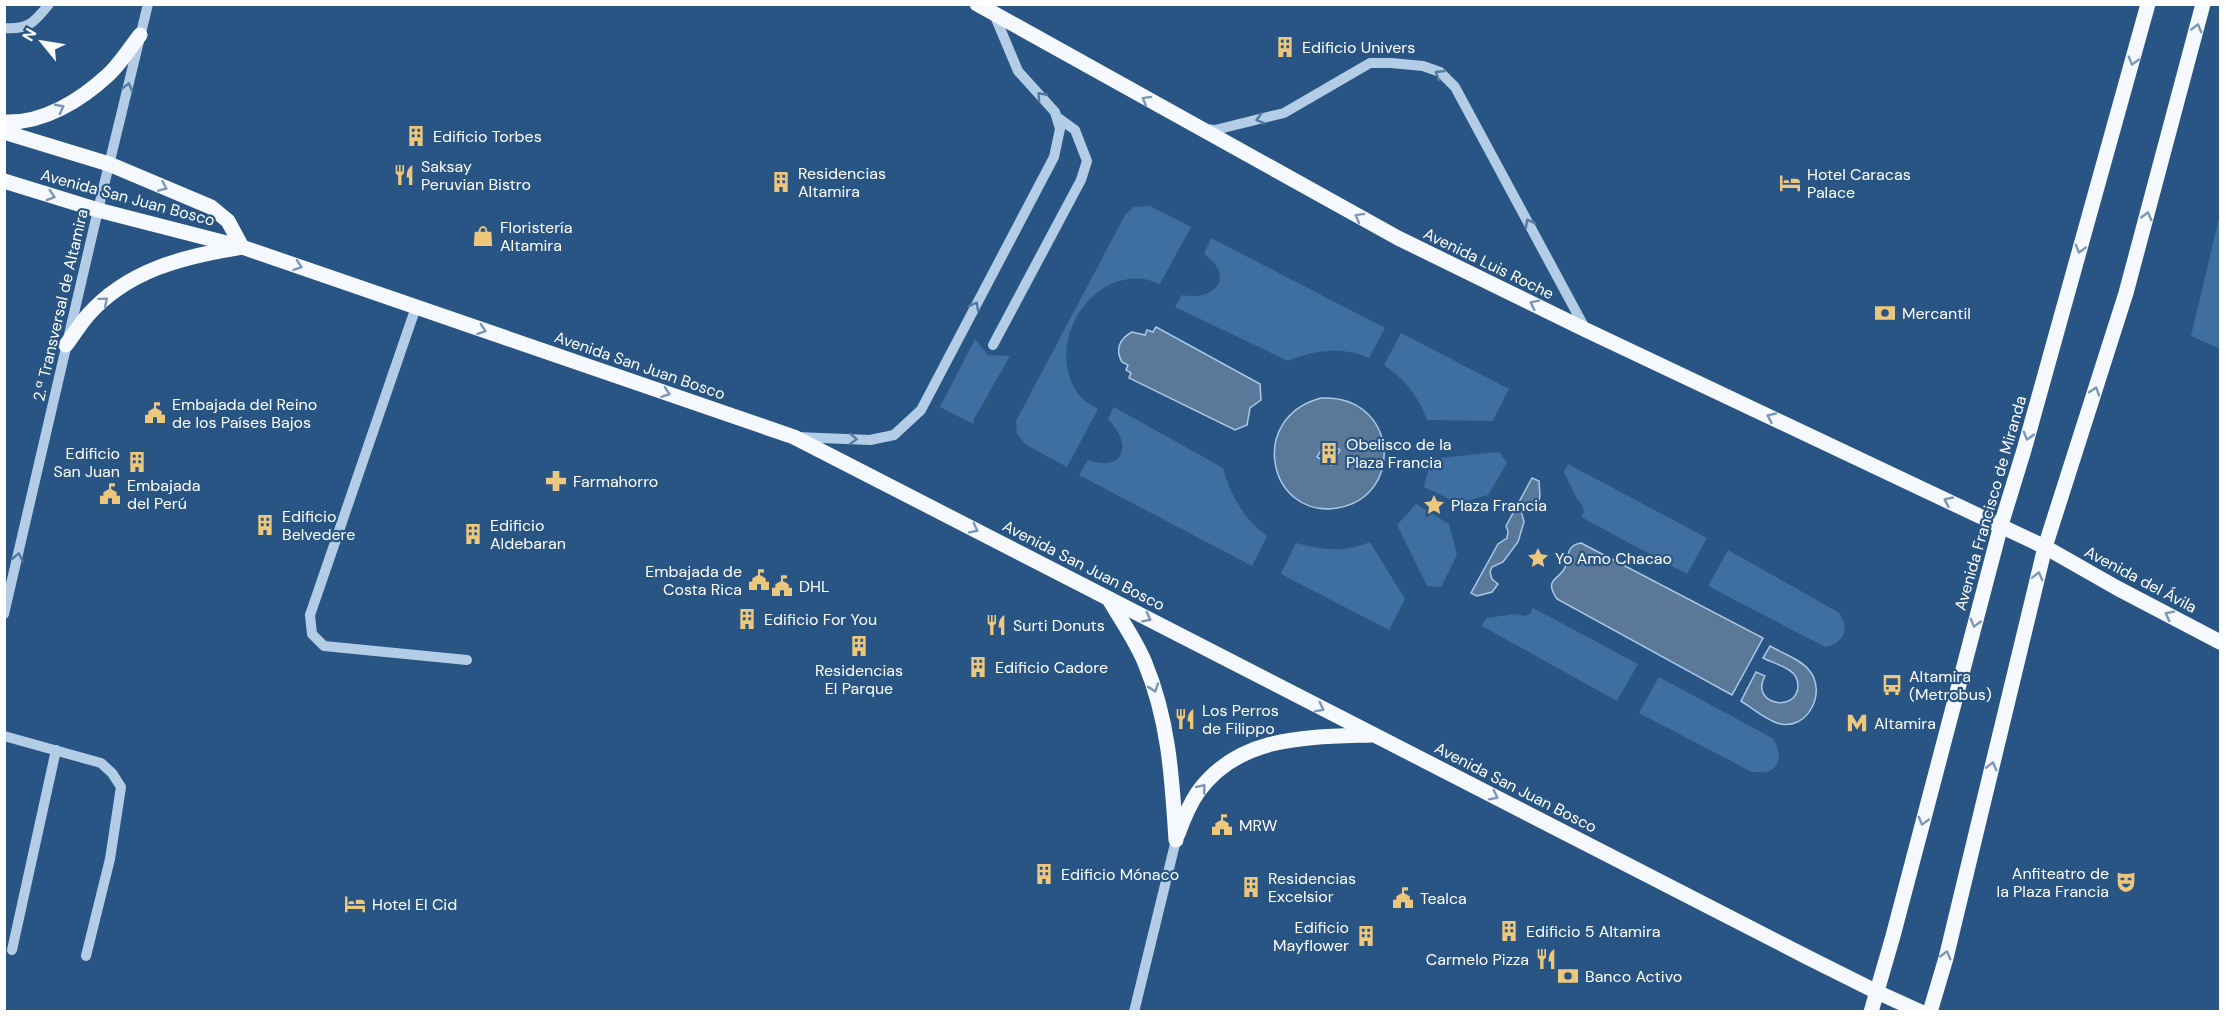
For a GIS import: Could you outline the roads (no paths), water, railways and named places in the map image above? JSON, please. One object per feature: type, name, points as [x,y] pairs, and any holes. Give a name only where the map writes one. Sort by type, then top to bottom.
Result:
[{"type":"main road","name":"Avenida Luis Roche","points":[[977,4],[1398,238],[1586,330],[2001,525]]},
{"type":"main road","name":"Avenida Francisco de Miranda","points":[[1871,1011],[2001,525],[2148,4]]},
{"type":"main road","points":[[1930,1011],[1946,958],[2045,547],[2126,293],[2203,4]]},
{"type":"main road","points":[[4,122],[39,119],[65,106],[108,75],[140,35]]},
{"type":"main road","name":"Avenida San Juan Bosco","points":[[4,132],[110,164],[211,207],[228,221],[242,247]]},
{"type":"main road","name":"Avenida San Juan Bosco","points":[[4,181],[98,210],[242,247],[794,437],[1876,992],[1921,1011]]},
{"type":"main road","points":[[66,345],[88,315],[123,286],[142,274],[193,255],[242,247]]},
{"type":"main road","name":"Avenida del Ávila","points":[[2001,525],[2220,642]]},
{"type":"main road","points":[[1109,599],[1145,662],[1164,719],[1172,781],[1176,840]]},
{"type":"main road","points":[[1176,840],[1198,793],[1218,770],[1240,757],[1270,743],[1300,737],[1373,735]]},
{"type":"street","points":[[4,28],[24,28],[37,19],[49,4]]},
{"type":"street","name":"2.ª Transversal de Altamira","points":[[4,614],[148,4]]},
{"type":"street","points":[[794,437],[870,440],[894,435],[921,410],[1054,157],[1060,129],[1055,112],[1018,71],[994,15]]},
{"type":"street","points":[[1197,128],[1215,130],[1284,113],[1370,63],[1423,66],[1440,72],[1455,87],[1586,330]]},
{"type":"street","points":[[993,345],[1081,180],[1087,161],[1075,130],[1057,117]]},
{"type":"street","points":[[416,307],[310,615],[312,634],[324,646],[467,660]]},
{"type":"street","points":[[4,736],[101,763],[112,773],[121,787],[110,859],[86,956]]},
{"type":"street","points":[[12,950],[56,750]]},
{"type":"street","points":[[1134,1011],[1176,840]]},
{"type":"place","name":"Edificio Univers","points":[[1285,47]]},
{"type":"place","name":"Edificio Torbes","points":[[416,136]]},
{"type":"place","name":"Saksay Peruvian Bistro","points":[[404,175]]},
{"type":"place","name":"Residencias Altamira","points":[[781,182]]},
{"type":"place","name":"Hotel Caracas Palace","points":[[1790,183]]},
{"type":"place","name":"Floristería Altamira","points":[[483,236]]},
{"type":"place","name":"Mercantil","points":[[1885,313]]},
{"type":"place","name":"Embajada del Reino de los Países Bajos","points":[[155,413]]},
{"type":"place","name":"Obelisco de la Plaza Francia","points":[[1329,453]]},
{"type":"place","name":"Edificio San Juan","points":[[137,462]]},
{"type":"place","name":"Farmahorro","points":[[556,481]]},
{"type":"place","name":"Embajada del Perú","points":[[110,494]]},
{"type":"place","name":"Plaza Francia","points":[[1434,505]]},
{"type":"place","name":"Edificio Belvedere","points":[[265,525]]},
{"type":"place","name":"Edificio Aldebaran","points":[[473,534]]},
{"type":"place","name":"Yo Amo Chacao","points":[[1538,558]]},
{"type":"place","name":"Embajada de Costa Rica","points":[[759,580]]},
{"type":"place","name":"DHL","points":[[782,586]]},
{"type":"place","name":"Edificio For You","points":[[747,619]]},
{"type":"place","name":"Surti Donuts","points":[[996,625]]},
{"type":"place","name":"Residencias El Parque","points":[[859,646]]},
{"type":"place","name":"Edificio Cadore","points":[[978,667]]},
{"type":"place","name":"Altamira (Metrobus)","points":[[1892,685]]},
{"type":"place","name":"Los Perros de Filippo","points":[[1185,719]]},
{"type":"place","name":"Altamira","points":[[1857,723]]},
{"type":"place","name":"MRW","points":[[1222,825]]},
{"type":"place","name":"Edificio Mónaco","points":[[1044,874]]},
{"type":"place","name":"Anfiteatro de la Plaza Francia","points":[[2126,882]]},
{"type":"place","name":"Residencias Excelsior","points":[[1251,887]]},
{"type":"place","name":"Tealca","points":[[1403,898]]},
{"type":"place","name":"Hotel El Cid","points":[[355,904]]},
{"type":"place","name":"Edificio 5 Altamira","points":[[1509,931]]},
{"type":"place","name":"Edificio Mayflower","points":[[1366,936]]},
{"type":"place","name":"Carmelo Pizza","points":[[1546,959]]},
{"type":"place","name":"Banco Activo","points":[[1568,976]]}]
